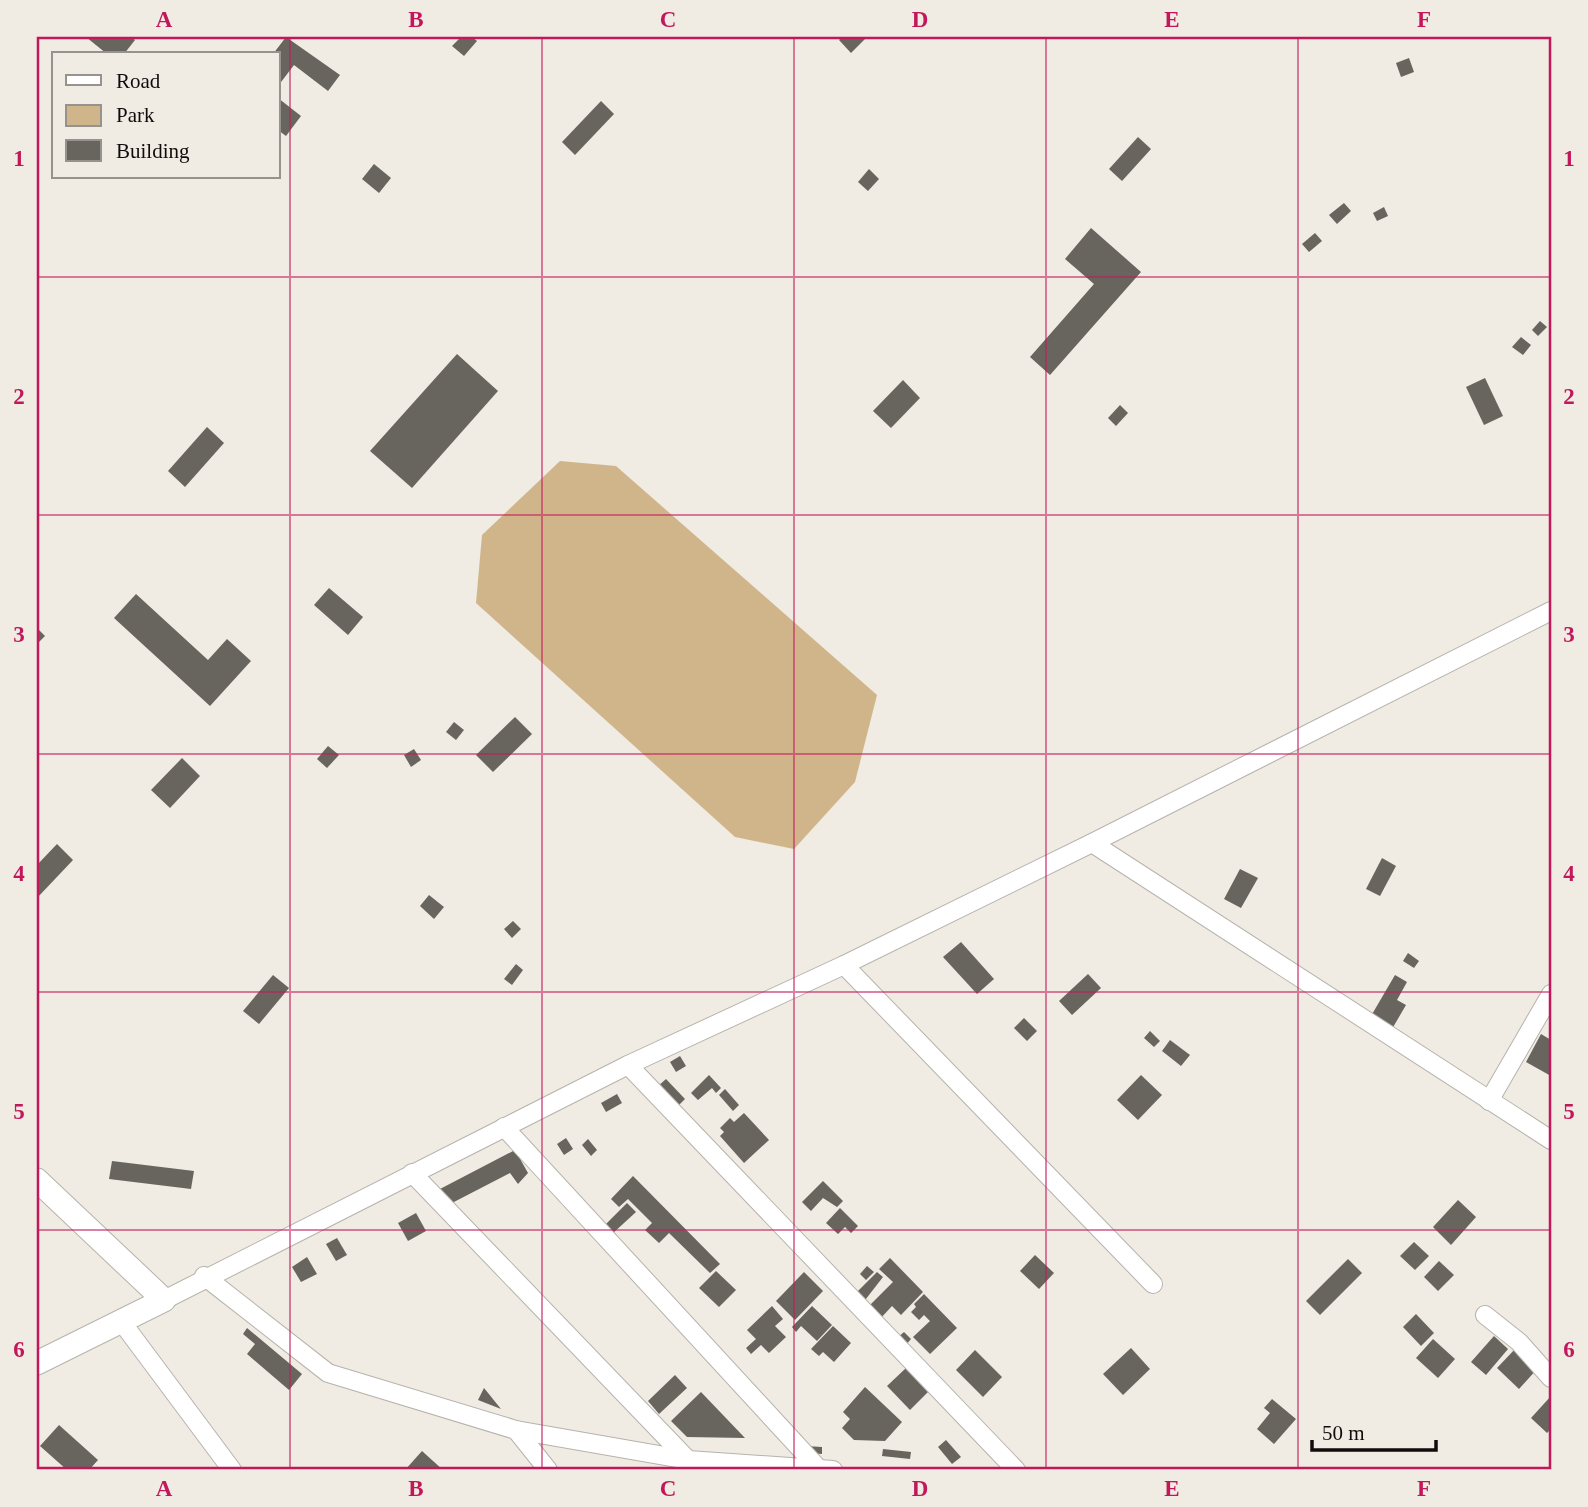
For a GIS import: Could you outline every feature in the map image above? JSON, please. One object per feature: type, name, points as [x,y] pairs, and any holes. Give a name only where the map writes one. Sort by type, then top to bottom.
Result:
[{"type":"main road","points":[[37,1181],[164,1300],[37,1363]]},
{"type":"street","points":[[164,1300],[204,1276],[628,1065],[844,965],[1551,611]]},
{"type":"street","points":[[1092,843],[1551,1140]]},
{"type":"street","points":[[844,965],[1153,1284]]},
{"type":"street","points":[[1489,1101],[1551,994]]},
{"type":"street","points":[[628,1065],[1016,1470]]},
{"type":"street","points":[[504,1127],[826,1470]]},
{"type":"street","points":[[412,1173],[688,1460]]},
{"type":"street","points":[[204,1276],[328,1373],[516,1430],[729,1466],[826,1470]]},
{"type":"street","points":[[1485,1315],[1519,1342],[1551,1378]]},
{"type":"street","points":[[121,1321],[232,1470]]},
{"type":"street","points":[[516,1430],[548,1470]]},
{"type":"green space","points":[[560,461],[616,466],[877,695],[855,782],[794,849],[735,837],[476,603],[482,535]]},
{"type":"building","points":[[86,37],[131,37],[135,40],[126,52],[105,52]]},
{"type":"building","points":[[286,37],[340,75],[328,91],[294,65],[280,83],[280,52],[275,52]]},
{"type":"building","points":[[461,37],[472,37],[477,41],[464,56],[452,46]]},
{"type":"building","points":[[842,37],[867,37],[851,53],[839,40]]},
{"type":"building","points":[[1409,58],[1414,72],[1401,77],[1396,63]]},
{"type":"building","points":[[280,100],[301,116],[286,136],[280,132]]},
{"type":"building","points":[[601,101],[614,114],[575,155],[562,142]]},
{"type":"building","points":[[1138,137],[1151,149],[1122,181],[1109,169]]},
{"type":"building","points":[[374,164],[391,178],[379,193],[362,179]]},
{"type":"building","points":[[869,169],[879,179],[868,191],[858,182]]},
{"type":"building","points":[[1344,203],[1351,211],[1337,224],[1329,215]]},
{"type":"building","points":[[1384,207],[1388,216],[1377,221],[1373,213]]},
{"type":"building","points":[[1091,228],[1141,272],[1050,375],[1030,357],[1094,284],[1065,259]]},
{"type":"building","points":[[1315,233],[1322,241],[1309,252],[1302,244]]},
{"type":"building","points":[[1540,321],[1547,327],[1538,336],[1532,330]]},
{"type":"building","points":[[1521,337],[1531,345],[1523,355],[1512,347]]},
{"type":"building","points":[[457,354],[498,391],[412,488],[370,451]]},
{"type":"building","points":[[1485,378],[1503,416],[1484,425],[1466,387]]},
{"type":"building","points":[[903,380],[920,398],[891,428],[873,411]]},
{"type":"building","points":[[1120,405],[1128,413],[1116,426],[1108,418]]},
{"type":"building","points":[[207,427],[224,443],[185,487],[168,471]]},
{"type":"building","points":[[329,588],[363,617],[348,635],[314,605]]},
{"type":"building","points":[[136,594],[208,660],[227,639],[251,661],[210,706],[114,618]]},
{"type":"building","points":[[37,628],[45,636],[37,644]]},
{"type":"building","points":[[515,717],[532,734],[493,772],[476,755]]},
{"type":"building","points":[[454,722],[464,730],[456,740],[446,732]]},
{"type":"building","points":[[328,746],[339,755],[327,768],[317,759]]},
{"type":"building","points":[[414,749],[421,760],[411,767],[404,755]]},
{"type":"building","points":[[182,758],[200,776],[170,808],[151,790]]},
{"type":"building","points":[[57,844],[73,860],[37,898],[37,865]]},
{"type":"building","points":[[1382,858],[1396,866],[1380,896],[1366,889]]},
{"type":"building","points":[[1240,869],[1258,878],[1241,908],[1224,899]]},
{"type":"building","points":[[429,895],[444,907],[434,919],[420,906]]},
{"type":"building","points":[[513,921],[521,929],[512,938],[504,929]]},
{"type":"building","points":[[961,942],[994,979],[977,994],[943,957]]},
{"type":"building","points":[[1408,953],[1419,961],[1414,968],[1403,961]]},
{"type":"building","points":[[516,964],[523,970],[512,985],[504,979]]},
{"type":"building","points":[[1088,974],[1101,988],[1072,1015],[1059,1001]]},
{"type":"building","points":[[273,975],[289,988],[259,1024],[243,1011]]},
{"type":"building","points":[[1395,975],[1407,982],[1397,1000],[1406,1005],[1392,1029],[1371,1016]]},
{"type":"building","points":[[1024,1018],[1037,1031],[1027,1041],[1014,1028]]},
{"type":"building","points":[[1150,1031],[1160,1041],[1154,1047],[1144,1038]]},
{"type":"building","points":[[1541,1034],[1551,1040],[1551,1076],[1526,1062]]},
{"type":"building","points":[[1170,1040],[1190,1055],[1181,1066],[1162,1051]]},
{"type":"building","points":[[680,1056],[686,1066],[676,1072],[670,1062]]},
{"type":"building","points":[[709,1075],[721,1088],[716,1093],[712,1088],[698,1100],[691,1093]]},
{"type":"building","points":[[1141,1075],[1162,1095],[1138,1120],[1117,1100]]},
{"type":"building","points":[[666,1079],[685,1099],[676,1108],[657,1087]]},
{"type":"building","points":[[725,1089],[739,1105],[733,1111],[719,1095]]},
{"type":"building","points":[[617,1094],[622,1103],[606,1112],[601,1103]]},
{"type":"building","points":[[744,1113],[769,1140],[744,1163],[720,1136],[724,1132],[720,1128],[730,1118],[734,1122]]},
{"type":"building","points":[[566,1138],[573,1149],[564,1155],[557,1144]]},
{"type":"building","points":[[588,1139],[597,1150],[591,1156],[582,1145]]},
{"type":"building","points":[[515,1150],[528,1173],[518,1184],[510,1173],[452,1203],[440,1189]]},
{"type":"building","points":[[112,1161],[194,1171],[191,1189],[109,1179]]},
{"type":"building","points":[[633,1176],[720,1264],[710,1273],[669,1233],[659,1243],[645,1230],[652,1223],[628,1199],[619,1207],[611,1199]]},
{"type":"building","points":[[823,1181],[843,1201],[837,1207],[823,1198],[811,1211],[802,1202]]},
{"type":"building","points":[[1458,1200],[1476,1217],[1451,1245],[1433,1227]]},
{"type":"building","points":[[627,1203],[636,1212],[612,1234],[604,1226]]},
{"type":"building","points":[[840,1208],[858,1226],[851,1233],[845,1227],[838,1234],[826,1223]]},
{"type":"building","points":[[416,1213],[426,1231],[408,1241],[398,1223]]},
{"type":"building","points":[[337,1238],[347,1255],[336,1261],[326,1244]]},
{"type":"building","points":[[1414,1242],[1429,1256],[1415,1270],[1400,1256]]},
{"type":"building","points":[[1035,1255],[1054,1273],[1039,1289],[1020,1271]]},
{"type":"building","points":[[307,1257],[317,1274],[301,1282],[292,1267]]},
{"type":"building","points":[[890,1258],[923,1292],[901,1315],[892,1306],[879,1320],[867,1308],[893,1282],[879,1269]]},
{"type":"building","points":[[1348,1259],[1362,1273],[1320,1315],[1306,1301]]},
{"type":"building","points":[[1439,1261],[1454,1275],[1438,1291],[1424,1277]]},
{"type":"building","points":[[867,1266],[874,1272],[866,1280],[860,1274]]},
{"type":"building","points":[[716,1271],[736,1290],[719,1307],[699,1288]]},
{"type":"building","points":[[804,1272],[823,1291],[795,1320],[776,1301]]},
{"type":"building","points":[[877,1272],[883,1277],[862,1304],[854,1295]]},
{"type":"building","points":[[924,1294],[957,1328],[930,1354],[913,1337],[930,1321],[924,1315],[919,1320],[911,1312],[916,1307],[914,1304]]},
{"type":"building","points":[[772,1306],[783,1319],[775,1326],[786,1337],[769,1353],[761,1345],[751,1354],[746,1348],[756,1339],[747,1330]]},
{"type":"building","points":[[812,1306],[832,1325],[817,1341],[801,1326],[796,1332],[792,1327]]},
{"type":"building","points":[[1416,1314],[1434,1333],[1421,1346],[1403,1327]]},
{"type":"building","points":[[833,1326],[851,1343],[834,1362],[823,1352],[819,1356],[811,1349]]},
{"type":"building","points":[[247,1328],[302,1374],[289,1390],[247,1354],[255,1344],[243,1334]]},
{"type":"building","points":[[904,1332],[911,1339],[905,1346],[897,1338]]},
{"type":"building","points":[[1494,1336],[1508,1349],[1486,1375],[1471,1362]]},
{"type":"building","points":[[1433,1339],[1455,1359],[1438,1378],[1416,1358]]},
{"type":"building","points":[[1131,1348],[1150,1369],[1123,1395],[1103,1374]]},
{"type":"building","points":[[1516,1348],[1538,1368],[1519,1389],[1497,1368]]},
{"type":"building","points":[[975,1350],[1002,1377],[983,1397],[956,1370]]},
{"type":"building","points":[[906,1368],[928,1392],[910,1410],[887,1386]]},
{"type":"building","points":[[675,1375],[687,1388],[659,1414],[648,1401]]},
{"type":"building","points":[[865,1387],[902,1422],[885,1441],[854,1440],[842,1428],[850,1419],[843,1412]]},
{"type":"building","points":[[484,1388],[501,1409],[478,1400]]},
{"type":"building","points":[[701,1392],[745,1438],[687,1437],[671,1421]]},
{"type":"building","points":[[1551,1396],[1551,1429],[1547,1433],[1531,1418]]},
{"type":"building","points":[[1272,1399],[1296,1419],[1274,1444],[1257,1429],[1270,1413],[1264,1408]]},
{"type":"building","points":[[59,1425],[98,1460],[89,1470],[67,1470],[40,1446]]},
{"type":"building","points":[[946,1440],[961,1457],[952,1464],[938,1447]]},
{"type":"building","points":[[806,1446],[822,1447],[822,1454],[806,1453]]},
{"type":"building","points":[[883,1449],[911,1452],[910,1459],[882,1456]]},
{"type":"building","points":[[422,1451],[443,1470],[405,1470]]}]
